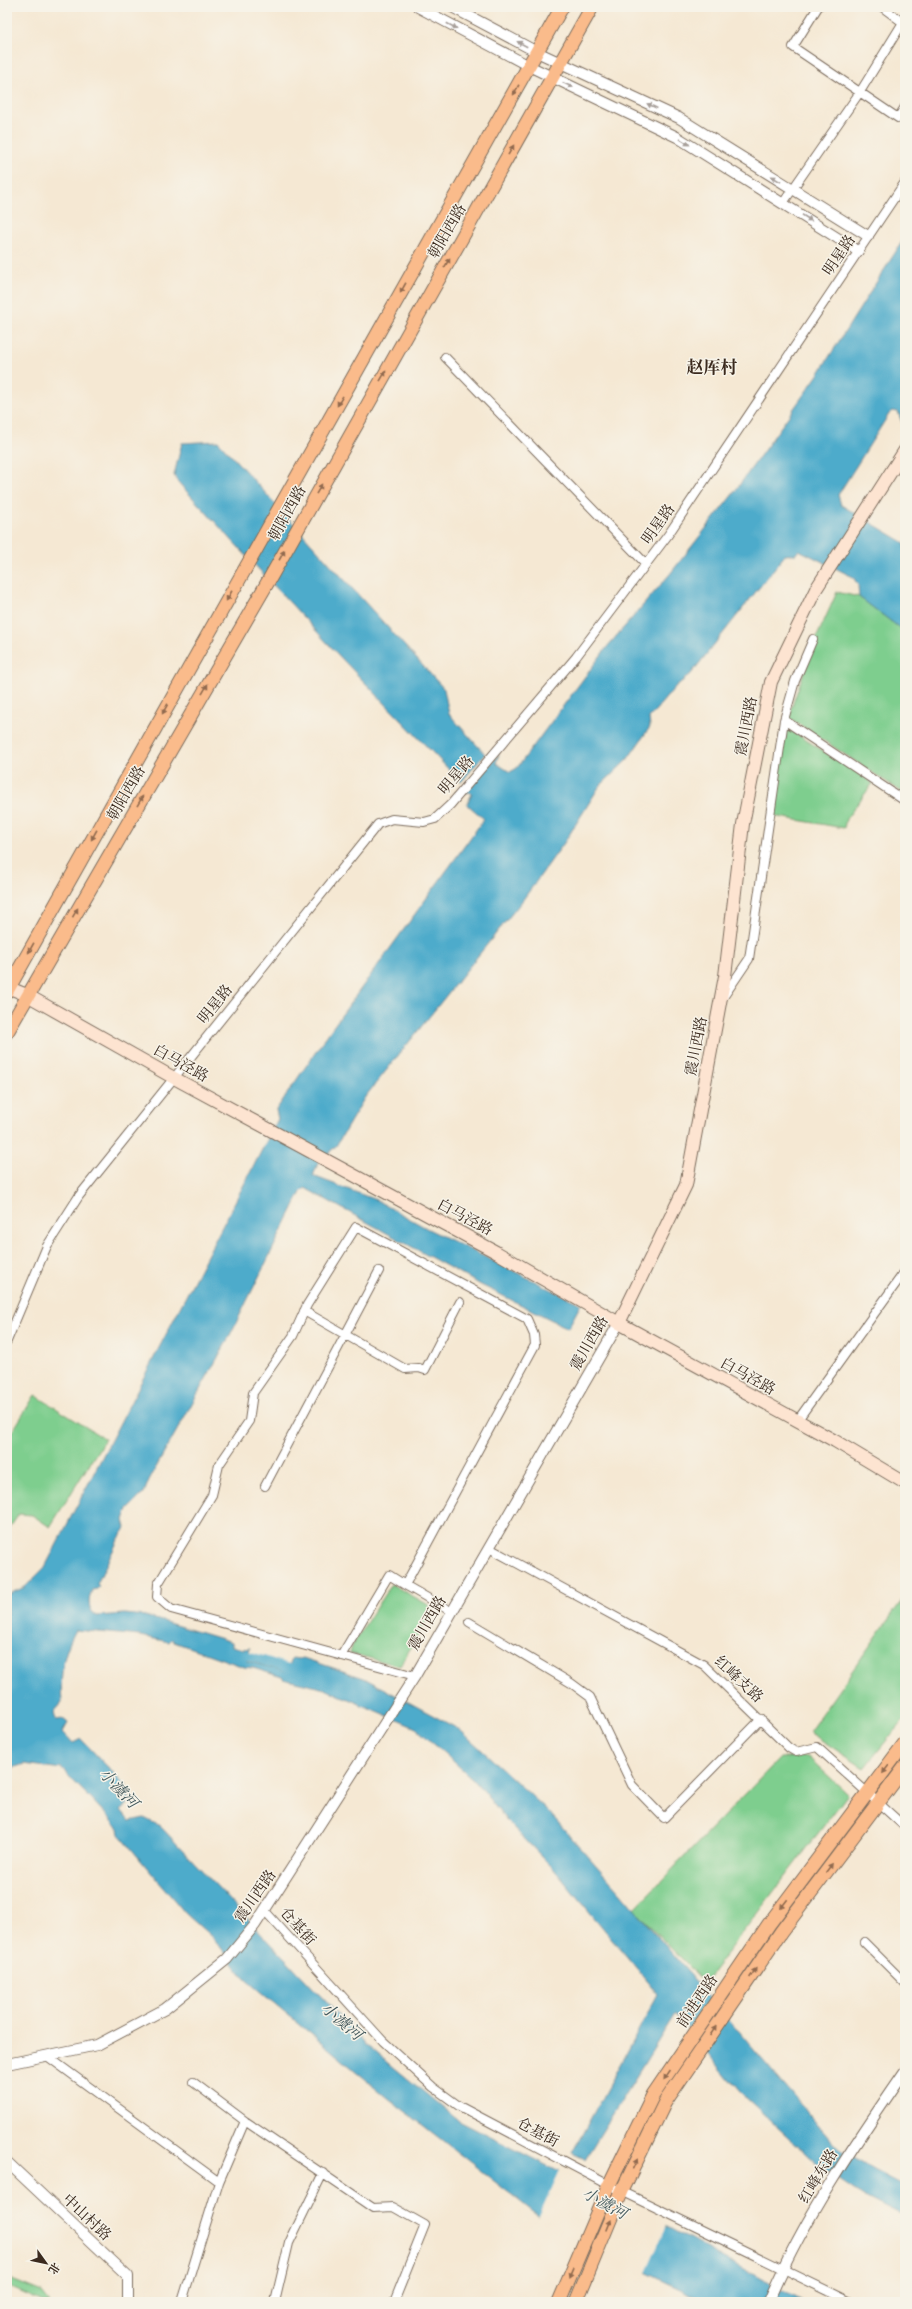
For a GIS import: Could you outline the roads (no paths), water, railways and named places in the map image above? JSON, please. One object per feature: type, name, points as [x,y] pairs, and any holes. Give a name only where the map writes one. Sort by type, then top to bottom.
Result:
[{"type":"main road","name":"朝阳西路","points":[[8,989],[562,7]]},
{"type":"main road","name":"朝阳西路","points":[[7,1032],[265,586],[592,7]]},
{"type":"main road","name":"震川西路","points":[[619,1323],[686,1185],[721,1001],[743,824],[771,682],[816,589],[905,450]]},
{"type":"main road","name":"白马泾路","points":[[8,989],[27,996],[174,1078],[496,1252],[619,1323],[797,1421],[905,1483]]},
{"type":"main road","name":"前进西路","points":[[559,2302],[608,2189],[653,2095],[769,1924],[905,1743]]},
{"type":"main road","name":"前进西路","points":[[576,2302],[620,2195],[665,2102],[781,1932],[905,1767]]},
{"type":"street","points":[[418,7],[552,78],[677,137],[858,251]]},
{"type":"street","points":[[452,7],[537,52],[679,118],[868,236]]},
{"type":"street","points":[[818,7],[793,47],[898,118],[905,107]]},
{"type":"street","points":[[783,203],[860,92],[904,22],[882,7]]},
{"type":"street","name":"明星路","points":[[7,1341],[47,1246],[79,1196],[378,824],[392,819],[424,822],[435,819],[576,658],[668,535],[905,182]]},
{"type":"street","points":[[445,357],[646,564]]},
{"type":"street","points":[[721,1001],[749,959],[784,720],[795,681],[813,639]]},
{"type":"street","points":[[784,720],[905,801]]},
{"type":"street","points":[[405,1585],[535,1345],[534,1335],[527,1319],[356,1227],[304,1311],[293,1336],[253,1393],[249,1421],[219,1465],[212,1495],[158,1584],[157,1597],[171,1608],[415,1676]]},
{"type":"street","points":[[265,1486],[379,1271]]},
{"type":"street","points":[[797,1421],[905,1271]]},
{"type":"street","points":[[304,1311],[405,1369],[418,1368],[425,1370],[460,1302]]},
{"type":"street","name":"震川西路","points":[[7,2064],[97,2045],[165,2009],[226,1959],[256,1925],[403,1696],[619,1323]]},
{"type":"street","name":"红峰支路","points":[[489,1548],[704,1665],[761,1719],[788,1748],[796,1752],[816,1747],[905,1827]]},
{"type":"street","points":[[341,1656],[389,1575],[452,1612]]},
{"type":"street","points":[[469,1622],[571,1683],[590,1697],[632,1785],[664,1818],[761,1719]]},
{"type":"street","name":"仓基街","points":[[265,1911],[383,2041],[433,2087],[459,2106],[608,2189],[851,2302]]},
{"type":"street","points":[[864,1942],[905,1983]]},
{"type":"street","points":[[47,2056],[219,2182]]},
{"type":"street","name":"红峰东路","points":[[768,2302],[782,2270],[831,2182],[905,2071]]},
{"type":"street","points":[[193,2082],[245,2121],[373,2208],[393,2207],[425,2225],[394,2302]]},
{"type":"street","points":[[182,2302],[219,2182],[245,2121]]},
{"type":"street","name":"中山村路","points":[[7,2162],[128,2276],[128,2302]]},
{"type":"street","points":[[275,2302],[289,2243],[323,2173]]},
{"type":"water","name":"小澞河","points":[[905,237],[905,430],[898,412],[893,411],[889,414],[838,495],[841,505],[905,543],[905,632],[859,597],[858,585],[853,577],[799,550],[796,554],[785,555],[690,675],[676,686],[649,718],[650,727],[627,760],[599,787],[564,843],[522,901],[365,1097],[336,1146],[318,1163],[313,1176],[376,1200],[428,1229],[581,1304],[568,1328],[481,1285],[305,1188],[301,1192],[226,1343],[149,1480],[144,1493],[128,1509],[124,1520],[126,1528],[118,1540],[97,1584],[99,1586],[97,1589],[92,1590],[89,1604],[91,1610],[97,1616],[125,1614],[145,1616],[232,1642],[232,1646],[243,1649],[250,1648],[247,1661],[287,1672],[292,1658],[303,1658],[364,1678],[460,1730],[547,1810],[619,1891],[834,2144],[874,2170],[905,2186],[905,2214],[898,2213],[857,2192],[819,2166],[740,2092],[675,2014],[585,2159],[572,2153],[658,1994],[553,1868],[507,1821],[474,1780],[416,1728],[325,1689],[283,1679],[282,1677],[253,1668],[244,1667],[174,1642],[172,1639],[169,1642],[140,1636],[76,1630],[71,1639],[63,1665],[61,1683],[62,1703],[54,1712],[56,1720],[63,1719],[68,1723],[63,1732],[73,1743],[81,1739],[126,1786],[130,1802],[121,1810],[130,1821],[144,1818],[160,1826],[367,2045],[459,2121],[660,2223],[803,2302],[707,2302],[633,2266],[541,2218],[387,2097],[245,1979],[215,1940],[186,1914],[143,1863],[120,1835],[119,1828],[62,1769],[24,1764],[7,1770],[7,1595],[25,1587],[45,1567],[278,1119],[276,1110],[330,1031],[484,819],[467,804],[472,794],[470,792],[465,793],[499,754],[496,763],[510,772],[517,768],[607,647],[670,574],[733,494],[817,376]]},
{"type":"water","points":[[218,441],[444,689],[449,714],[485,754],[461,782],[344,661],[177,481],[174,475],[182,443]]},
{"type":"waterway","points":[[236,1652],[300,1672]]},
{"type":"district","name":"赵厍村","points":[[712,367]]}]
